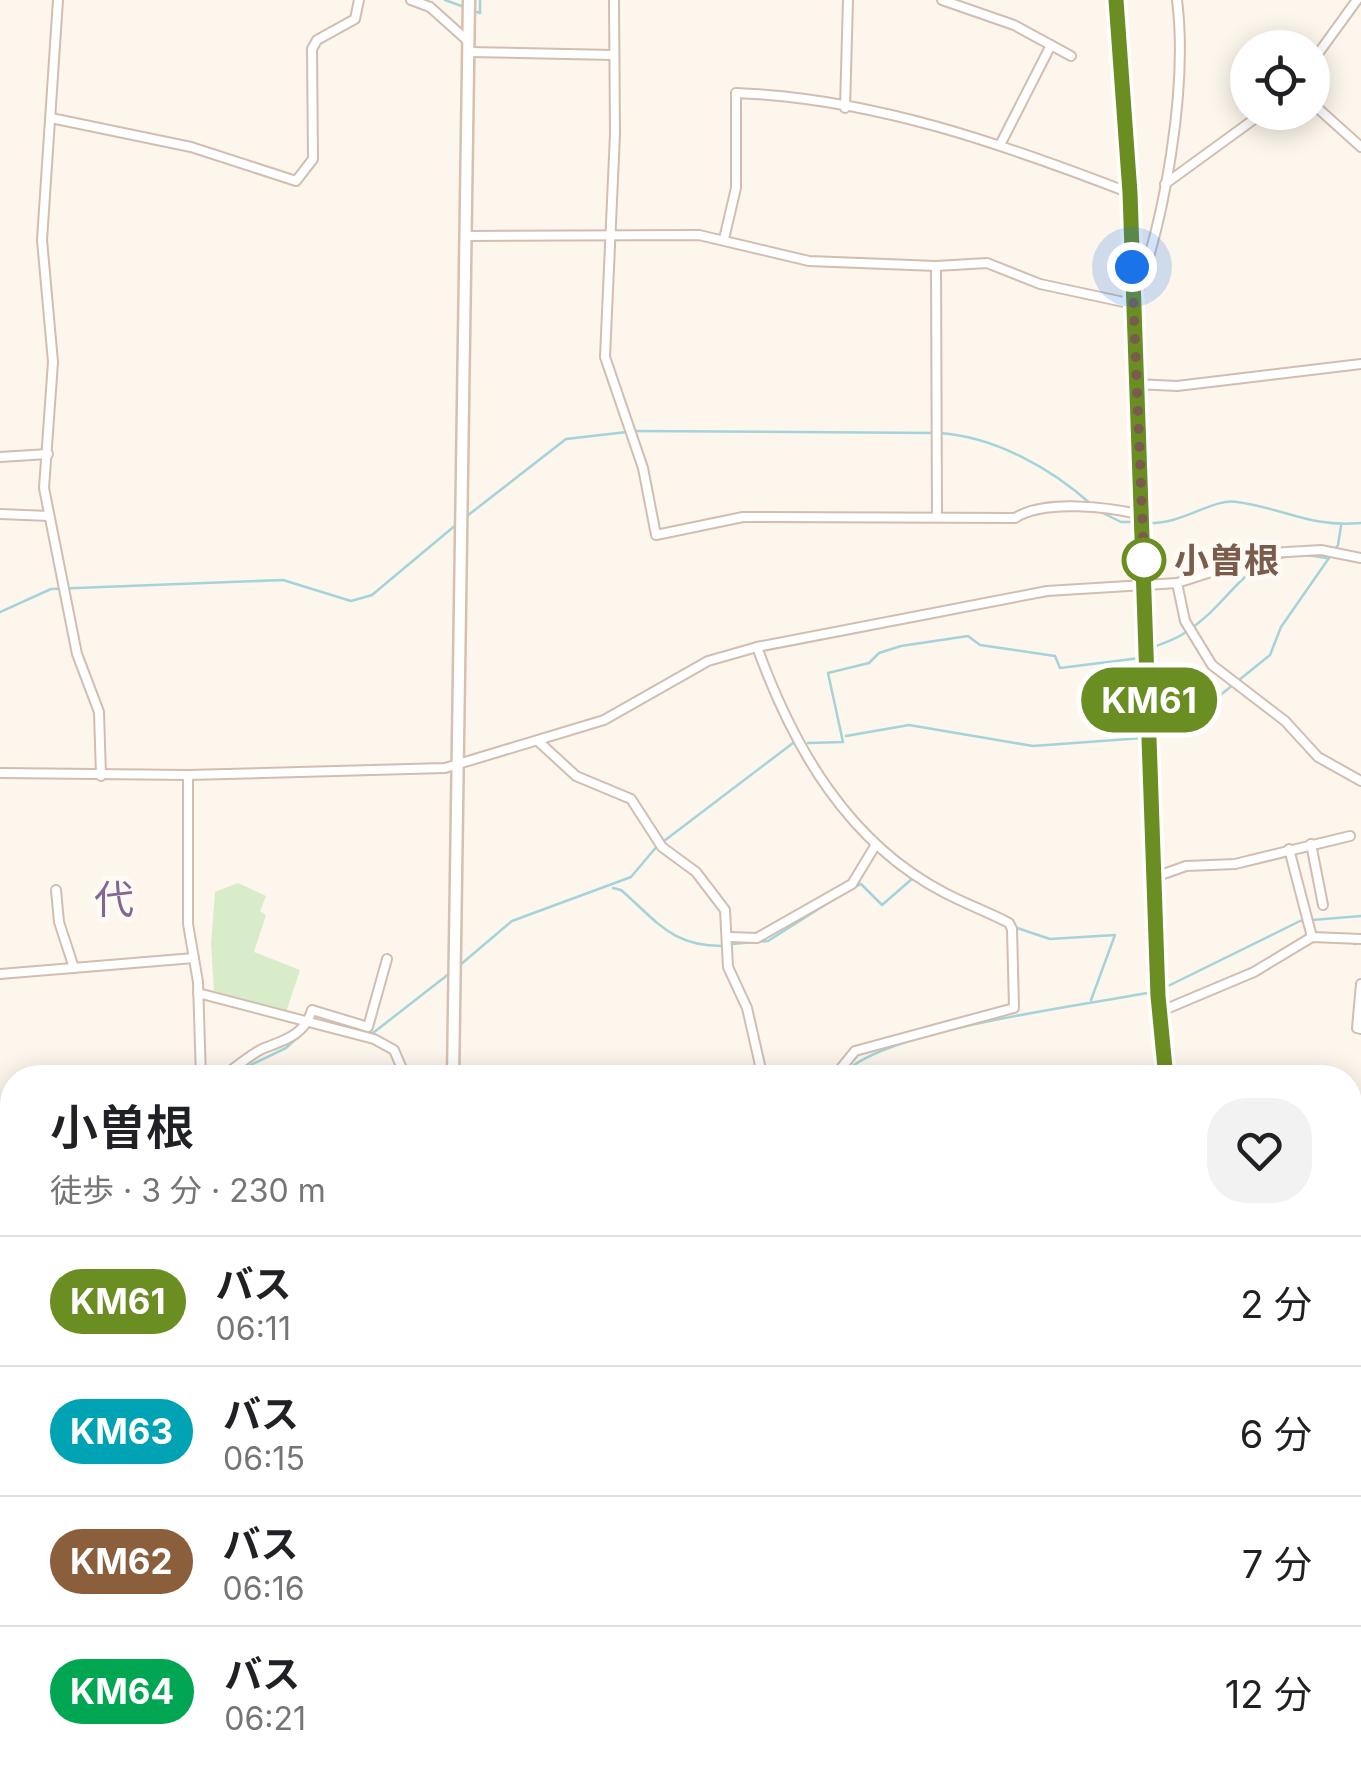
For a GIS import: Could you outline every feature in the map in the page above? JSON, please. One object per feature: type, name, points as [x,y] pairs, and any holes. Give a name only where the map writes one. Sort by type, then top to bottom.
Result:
[{"type":"street","points":[[58,0],[42,240],[53,362],[44,488],[77,654],[99,712],[100,776]]},
{"type":"street","points":[[50,118],[191,146],[270,168],[296,181],[312,159],[312,49],[317,40],[354,19],[359,0]]},
{"type":"street","points":[[411,0],[430,7],[469,47],[613,55]]},
{"type":"street","points":[[453,1065],[469,0]]},
{"type":"street","points":[[614,0],[605,357],[643,468],[656,535],[743,517],[1015,518],[1027,510],[1103,506],[1143,520]]},
{"type":"street","points":[[844,108],[848,0]]},
{"type":"street","points":[[942,0],[1014,25],[1071,56]]},
{"type":"street","points":[[1116,0],[1130,193],[1158,990],[1165,1065]]},
{"type":"street","points":[[1133,304],[1148,265],[1164,184],[1180,68],[1178,0]]},
{"type":"street","points":[[1330,37],[1357,0]]},
{"type":"street","points":[[1001,143],[1051,45]]},
{"type":"street","points":[[724,239],[736,188],[736,93],[805,96],[844,108],[938,125],[1001,143],[1130,193]]},
{"type":"street","points":[[1330,119],[1361,147]]},
{"type":"street","points":[[1164,184],[1239,130]]},
{"type":"street","points":[[466,236],[611,232],[724,239],[809,261],[936,266],[987,262],[1040,284],[1133,304]]},
{"type":"street","points":[[936,266],[937,517]]},
{"type":"street","points":[[1136,384],[1177,386],[1361,364]]},
{"type":"street","points":[[0,457],[48,454]]},
{"type":"street","points":[[0,514],[49,516]]},
{"type":"street","points":[[0,773],[100,776],[418,769],[458,762],[604,720],[708,661],[757,647],[1047,591],[1177,582],[1270,552],[1326,551],[1361,558]]},
{"type":"street","points":[[1177,582],[1186,624],[1212,664],[1285,721],[1318,756],[1361,781]]},
{"type":"street","points":[[757,647],[796,737],[836,802],[875,846],[944,893],[1010,926],[1014,1008],[856,1051],[844,1065]]},
{"type":"street","points":[[538,740],[576,776],[625,794],[661,844],[708,886],[724,910],[728,967],[748,1008],[760,1065]]},
{"type":"street","points":[[188,775],[188,924],[198,994],[201,1065]]},
{"type":"street","points":[[1154,876],[1186,866],[1235,864],[1350,836]]},
{"type":"street","points":[[1312,844],[1324,905]]},
{"type":"street","points":[[728,938],[756,938],[852,884],[875,846]]},
{"type":"street","points":[[1289,849],[1312,937]]},
{"type":"street","points":[[56,890],[59,922],[74,968]]},
{"type":"street","points":[[1159,1012],[1254,972],[1312,937],[1361,939]]},
{"type":"street","points":[[0,974],[194,958]]},
{"type":"street","points":[[239,1065],[263,1049],[285,1044],[308,1021],[312,1010],[368,1027],[386,960]]},
{"type":"street","points":[[1361,984],[1361,1029]]},
{"type":"street","points":[[198,994],[308,1021],[394,1050],[400,1065]]},
{"type":"green space","points":[[238,883],[266,896],[260,911],[266,915],[254,952],[300,970],[286,1012],[214,991],[211,944],[215,892]]},
{"type":"waterway","points":[[445,0],[467,8]]},
{"type":"waterway","points":[[474,11],[480,13],[480,0]]},
{"type":"waterway","points":[[635,431],[932,433]]},
{"type":"waterway","points":[[467,516],[566,439],[627,432]]},
{"type":"waterway","points":[[940,433],[981,441],[1021,457],[1059,479],[1092,505]]},
{"type":"waterway","points":[[1146,523],[1173,520],[1227,502],[1327,523],[1361,523]]},
{"type":"waterway","points":[[1103,513],[1121,522],[1138,522]]},
{"type":"waterway","points":[[0,612],[51,589],[283,580],[351,601],[372,595],[457,524]]},
{"type":"waterway","points":[[1154,735],[1187,722],[1270,655],[1281,627],[1338,545],[1341,526]]},
{"type":"waterway","points":[[1154,647],[1180,636],[1202,620],[1259,566],[1298,556],[1326,558]]},
{"type":"waterway","points":[[808,743],[843,742],[828,673],[869,663],[879,653],[901,646],[968,636],[980,645],[1055,656],[1060,668],[1140,658]]},
{"type":"waterway","points":[[846,736],[909,725],[1033,746],[1143,738]]},
{"type":"waterway","points":[[664,841],[793,743]]},
{"type":"waterway","points":[[460,965],[512,921],[631,877],[658,845]]},
{"type":"waterway","points":[[850,889],[861,884],[882,905],[913,878]]},
{"type":"waterway","points":[[613,888],[621,890],[678,937],[724,946]]},
{"type":"waterway","points":[[732,944],[768,941],[839,896]]},
{"type":"waterway","points":[[949,899],[974,911]]},
{"type":"waterway","points":[[1164,988],[1300,921],[1361,916]]},
{"type":"waterway","points":[[1014,927],[1050,939],[1115,935],[1091,1000]]},
{"type":"waterway","points":[[1354,944],[1361,943]]},
{"type":"waterway","points":[[320,1021],[373,1033],[450,973]]},
{"type":"waterway","points":[[856,1065],[893,1046],[936,1033],[1152,992]]},
{"type":"waterway","points":[[251,1065],[286,1048],[309,1027]]},
{"type":"bus line","name":"KM61","points":[[1116,0],[1130,193],[1158,996],[1164,1065]]},
{"type":"place","name":"小曽根","points":[[1144,560]]},
{"type":"district","name":"代","points":[[114,899]]},
{"type":"route","points":[[1132,267],[1144,560]]}]
